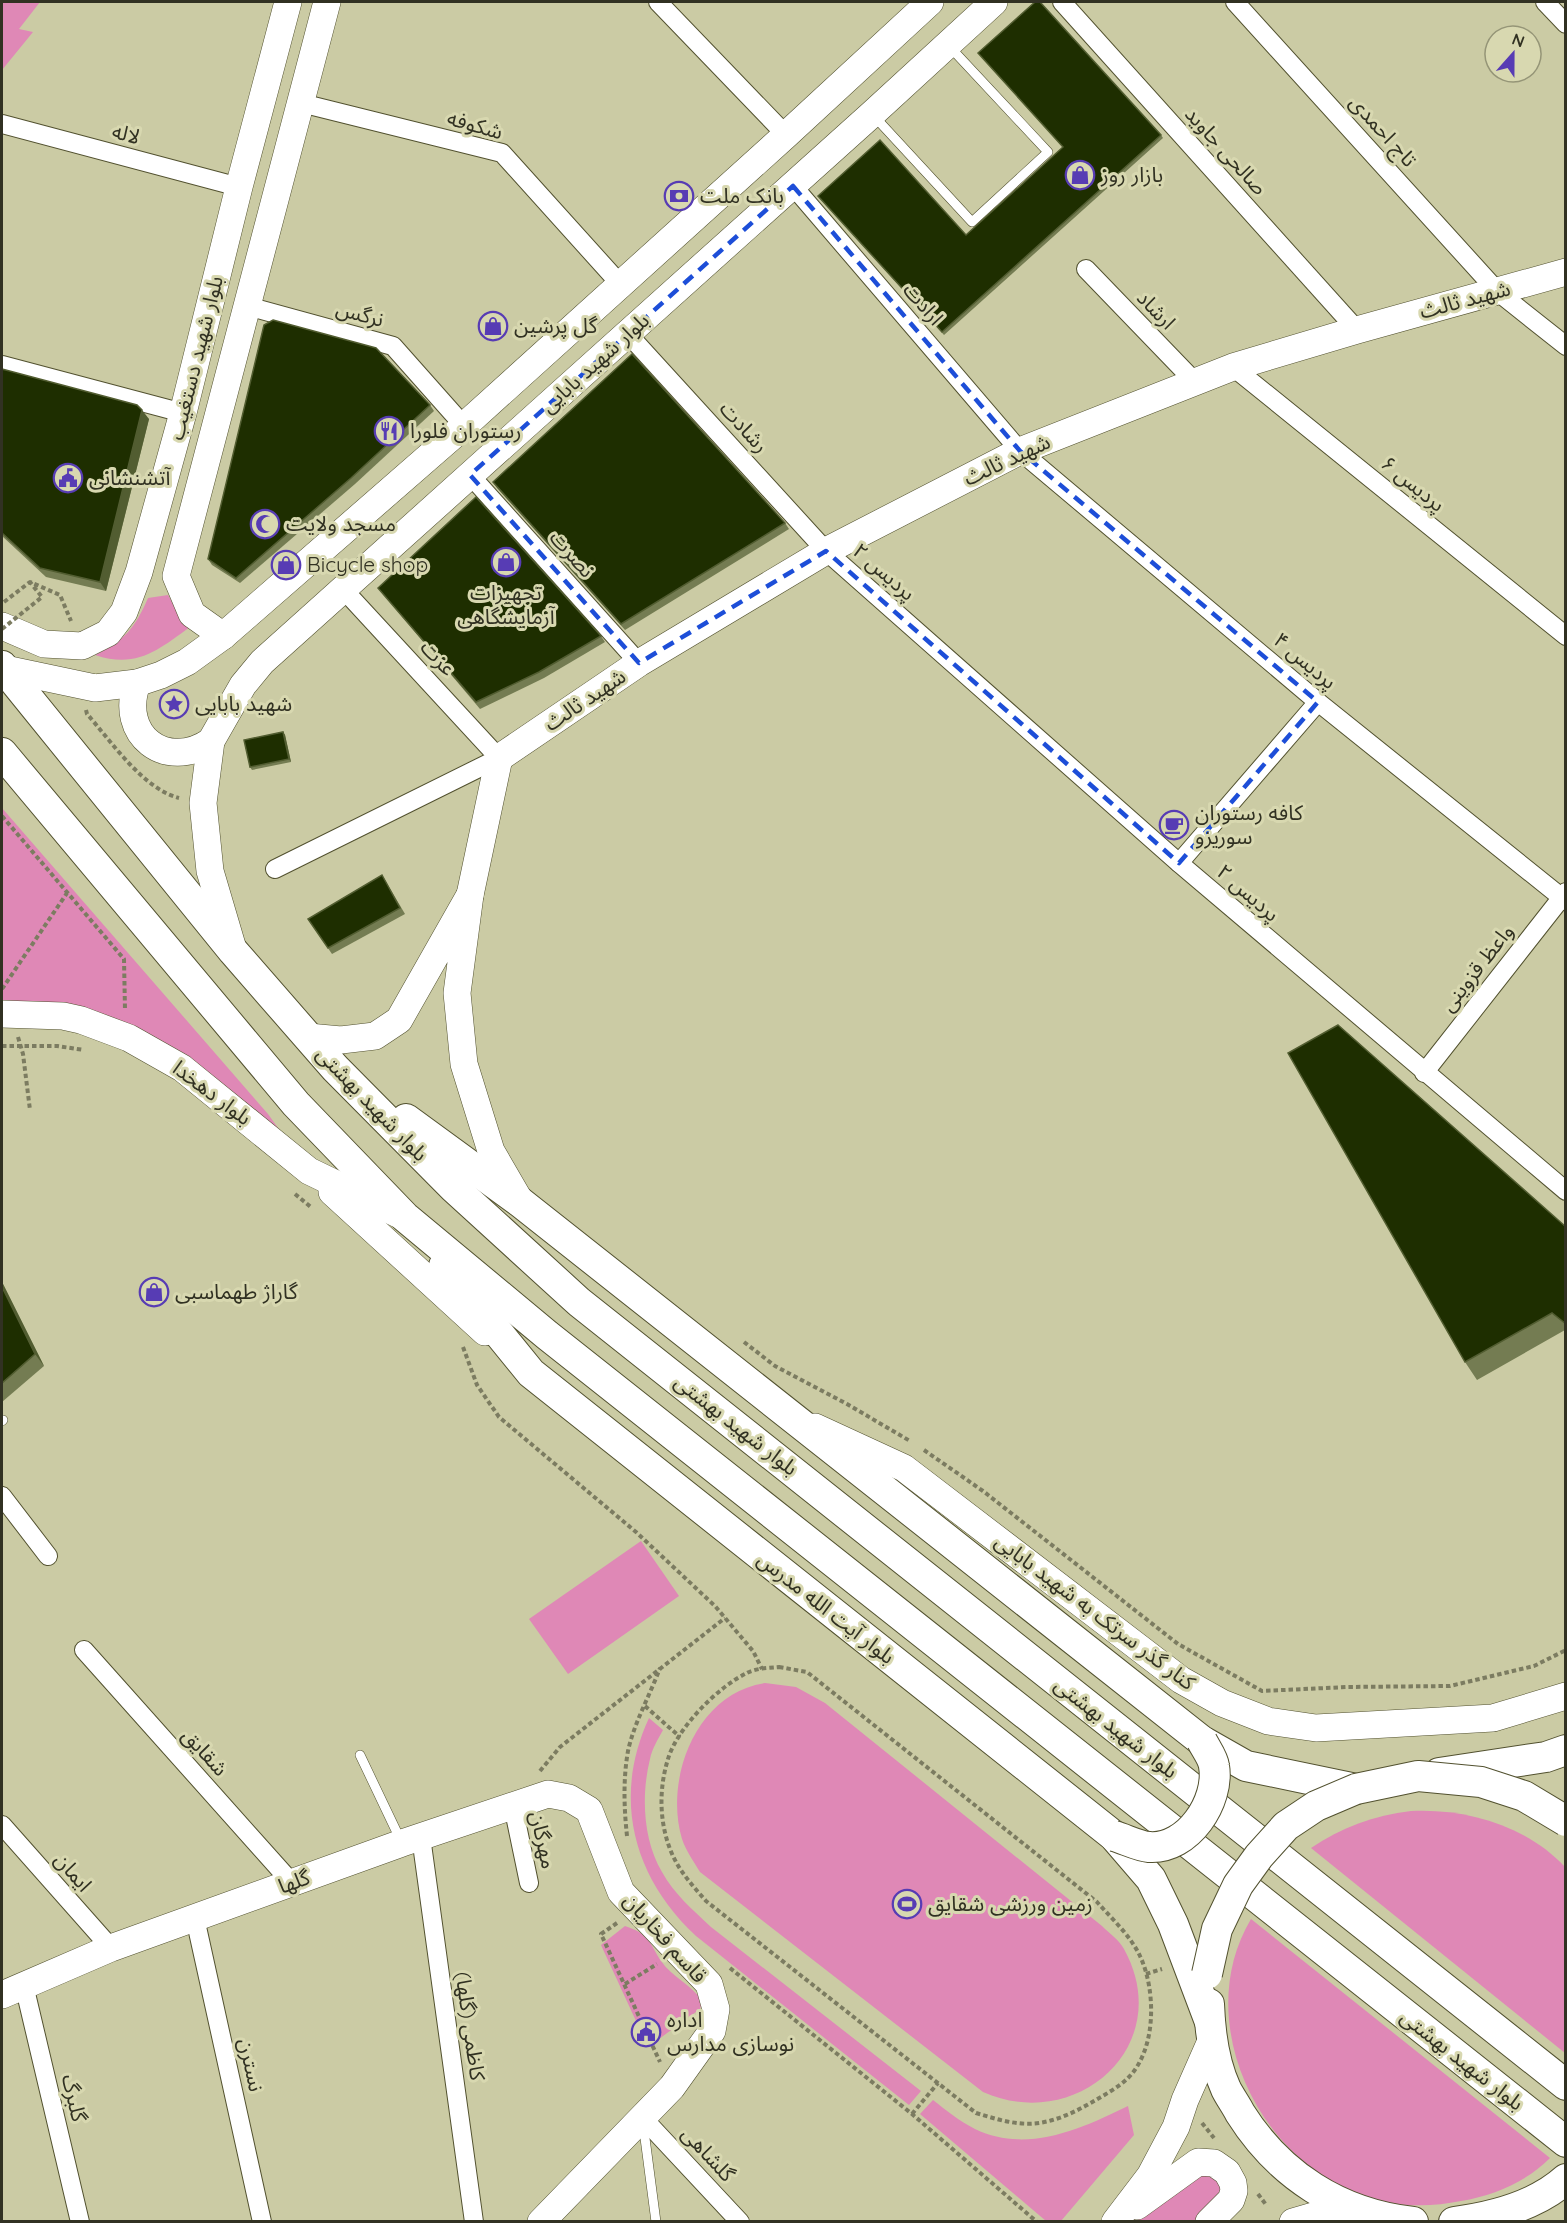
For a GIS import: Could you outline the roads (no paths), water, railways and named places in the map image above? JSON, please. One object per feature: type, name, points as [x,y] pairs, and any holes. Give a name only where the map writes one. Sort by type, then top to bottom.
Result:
[{"type":"main road","name":"بلوار شهید بهشتی","points":[[3,667],[233,951],[335,1068],[454,1188],[579,1302],[1566,2085]]},
{"type":"main road","name":"بلوار شهید بهشتی","points":[[2,753],[296,1104],[405,1217],[547,1335],[1566,2142]]},
{"type":"main road","points":[[335,1068],[520,1202],[1202,1741],[1246,1766],[1356,1789]]},
{"type":"main road","name":"بلوار آیت الله مدرس","points":[[405,1217],[531,1373],[1114,1836],[1150,1879],[1173,1924],[1211,2031]]},
{"type":"main road","points":[[1114,1836],[1149,1847],[1168,1845],[1182,1839],[1199,1820],[1215,1790],[1214,1764],[1202,1741]]},
{"type":"main road","points":[[1413,2222],[1389,2219],[1348,2206],[1297,2178],[1256,2138],[1226,2089],[1211,2031],[1207,1974],[1217,1929],[1238,1885],[1259,1856],[1286,1826],[1316,1806],[1356,1789],[1418,1776],[1546,1757],[1566,1750]]},
{"type":"main road","points":[[1418,1776],[1481,1782],[1524,1796],[1566,1821]]},
{"type":"main road","points":[[1465,2221],[1515,2209],[1558,2186],[1566,2179]]},
{"type":"street","name":"بلوار شهید دستغیب","points":[[2,628],[44,644],[81,646],[108,633],[124,612],[139,572],[183,413],[288,2]]},
{"type":"street","name":"بلوار شهید دستغیب","points":[[176,576],[327,2]]},
{"type":"street","points":[[658,2],[786,135]]},
{"type":"street","name":"بلوار شهید بابایی","points":[[3,667],[95,688],[137,683],[161,675],[187,662],[223,636],[464,426],[930,2]]},
{"type":"street","name":"بلوار شهید بابایی","points":[[233,951],[210,871],[203,803],[211,741],[243,685],[262,662],[793,186],[994,2]]},
{"type":"street","name":"صالحی جاوید","points":[[1062,2],[1357,330]]},
{"type":"street","name":"تاج احمدی","points":[[1235,2],[1498,292],[1566,346]]},
{"type":"street","points":[[1545,2],[1566,24]]},
{"type":"street","name":"شکوفه","points":[[301,103],[502,153],[621,285]]},
{"type":"street","name":"لاله","points":[[2,124],[239,187]]},
{"type":"street","name":"ارادت","points":[[793,186],[1020,451]]},
{"type":"street","name":"ارشاد","points":[[1086,269],[1195,382]]},
{"type":"street","name":"شهید ثالث","points":[[275,869],[499,758],[639,663],[826,551],[1020,451],[1233,367],[1566,272]]},
{"type":"street","name":"نرگس","points":[[247,306],[393,346],[464,426]]},
{"type":"street","name":"رشادت","points":[[628,334],[826,551]]},
{"type":"street","points":[[2,365],[183,413]]},
{"type":"street","name":"پردیس ۶","points":[[1233,367],[1566,636]]},
{"type":"street","name":"پردیس ۴","points":[[1020,451],[1318,702],[1564,896]]},
{"type":"street","name":"نصرت","points":[[470,475],[639,663]]},
{"type":"street","name":"پردیس ۲","points":[[826,551],[1179,863],[1566,1191]]},
{"type":"street","points":[[139,572],[150,580],[157,581],[176,576],[192,614],[223,636]]},
{"type":"street","name":"عزت","points":[[343,589],[499,758]]},
{"type":"street","points":[[137,683],[132,706],[133,718],[145,739],[155,747],[178,753],[190,752],[211,741]]},
{"type":"street","points":[[1179,863],[1318,702]]},
{"type":"street","points":[[499,758],[470,895],[457,993],[464,1064],[491,1151],[520,1202]]},
{"type":"street","points":[[308,1037],[341,1040],[375,1036],[399,1020],[470,895]]},
{"type":"street","name":"واعظ قزوینی","points":[[1424,1073],[1564,896]]},
{"type":"street","name":"بلوار دهخدا","points":[[6,1022],[72,1018],[129,1038],[182,1068],[309,1171],[405,1217]]},
{"type":"street","points":[[309,1171],[531,1373]]},
{"type":"street","name":"کنار گذر سرتک به شهید بابایی","points":[[791,1416],[904,1467],[1181,1680],[1222,1703],[1268,1721],[1316,1728],[1493,1718],[1566,1696]]},
{"type":"street","points":[[2,1496],[48,1556]]},
{"type":"street","name":"شقایق","points":[[84,1650],[292,1883]]},
{"type":"street","name":"گلها","points":[[13,1990],[111,1948],[412,1840],[548,1794],[569,1798],[589,1810]]},
{"type":"street","name":"مهرگان","points":[[513,1806],[529,1883]]},
{"type":"street","name":"قاسم فخاریان","points":[[541,2222],[672,2087],[712,2031],[716,2009],[709,1984],[621,1892],[589,1810]]},
{"type":"street","name":"ایمان","points":[[2,1824],[111,1948]]},
{"type":"street","name":"کاظمی (گلها)","points":[[412,1840],[474,2222]]},
{"type":"street","name":"نسترن","points":[[195,1918],[262,2222]]},
{"type":"street","name":"گلبرگ","points":[[13,1990],[80,2222]]},
{"type":"street","points":[[1116,2221],[1150,2176],[1176,2127],[1211,2031]]},
{"type":"street","name":"گلشاهی","points":[[642,2117],[740,2222]]},
{"type":"street","points":[[1116,2221],[1198,2162],[1207,2162],[1214,2163],[1227,2172],[1233,2183],[1234,2191],[1231,2200],[1209,2222]]},
{"type":"street","points":[[1293,2222],[1348,2206]]},
{"type":"lane","points":[[872,114],[972,222],[1047,152],[948,45]]},
{"type":"lane","points":[[360,1755],[412,1840]]},
{"type":"lane","points":[[642,2117],[656,2222]]},
{"type":"place","name":"بازار روز","points":[[1080,175]]},
{"type":"place","name":"بانک ملت","points":[[679,196]]},
{"type":"place","name":"گل پرشین","points":[[493,326]]},
{"type":"place","name":"رستوران فلورا","points":[[389,431]]},
{"type":"place","name":"آتشنشانی","points":[[68,478]]},
{"type":"place","name":"مسجد ولایت","points":[[265,524]]},
{"type":"place","name":"تجهیزات آزمایشگاهی","points":[[506,562]]},
{"type":"place","name":"Bicycle shop","points":[[286,565]]},
{"type":"place","name":"شهید بابایی","points":[[174,704]]},
{"type":"place","name":"کافه رستوران سوریزو","points":[[1174,825]]},
{"type":"place","name":"گاراژ طهماسبی","points":[[154,1292]]},
{"type":"place","name":"زمین ورزشی شقایق","points":[[907,1904]]},
{"type":"place","name":"اداره نوسازی مدارس","points":[[646,2032]]}]
